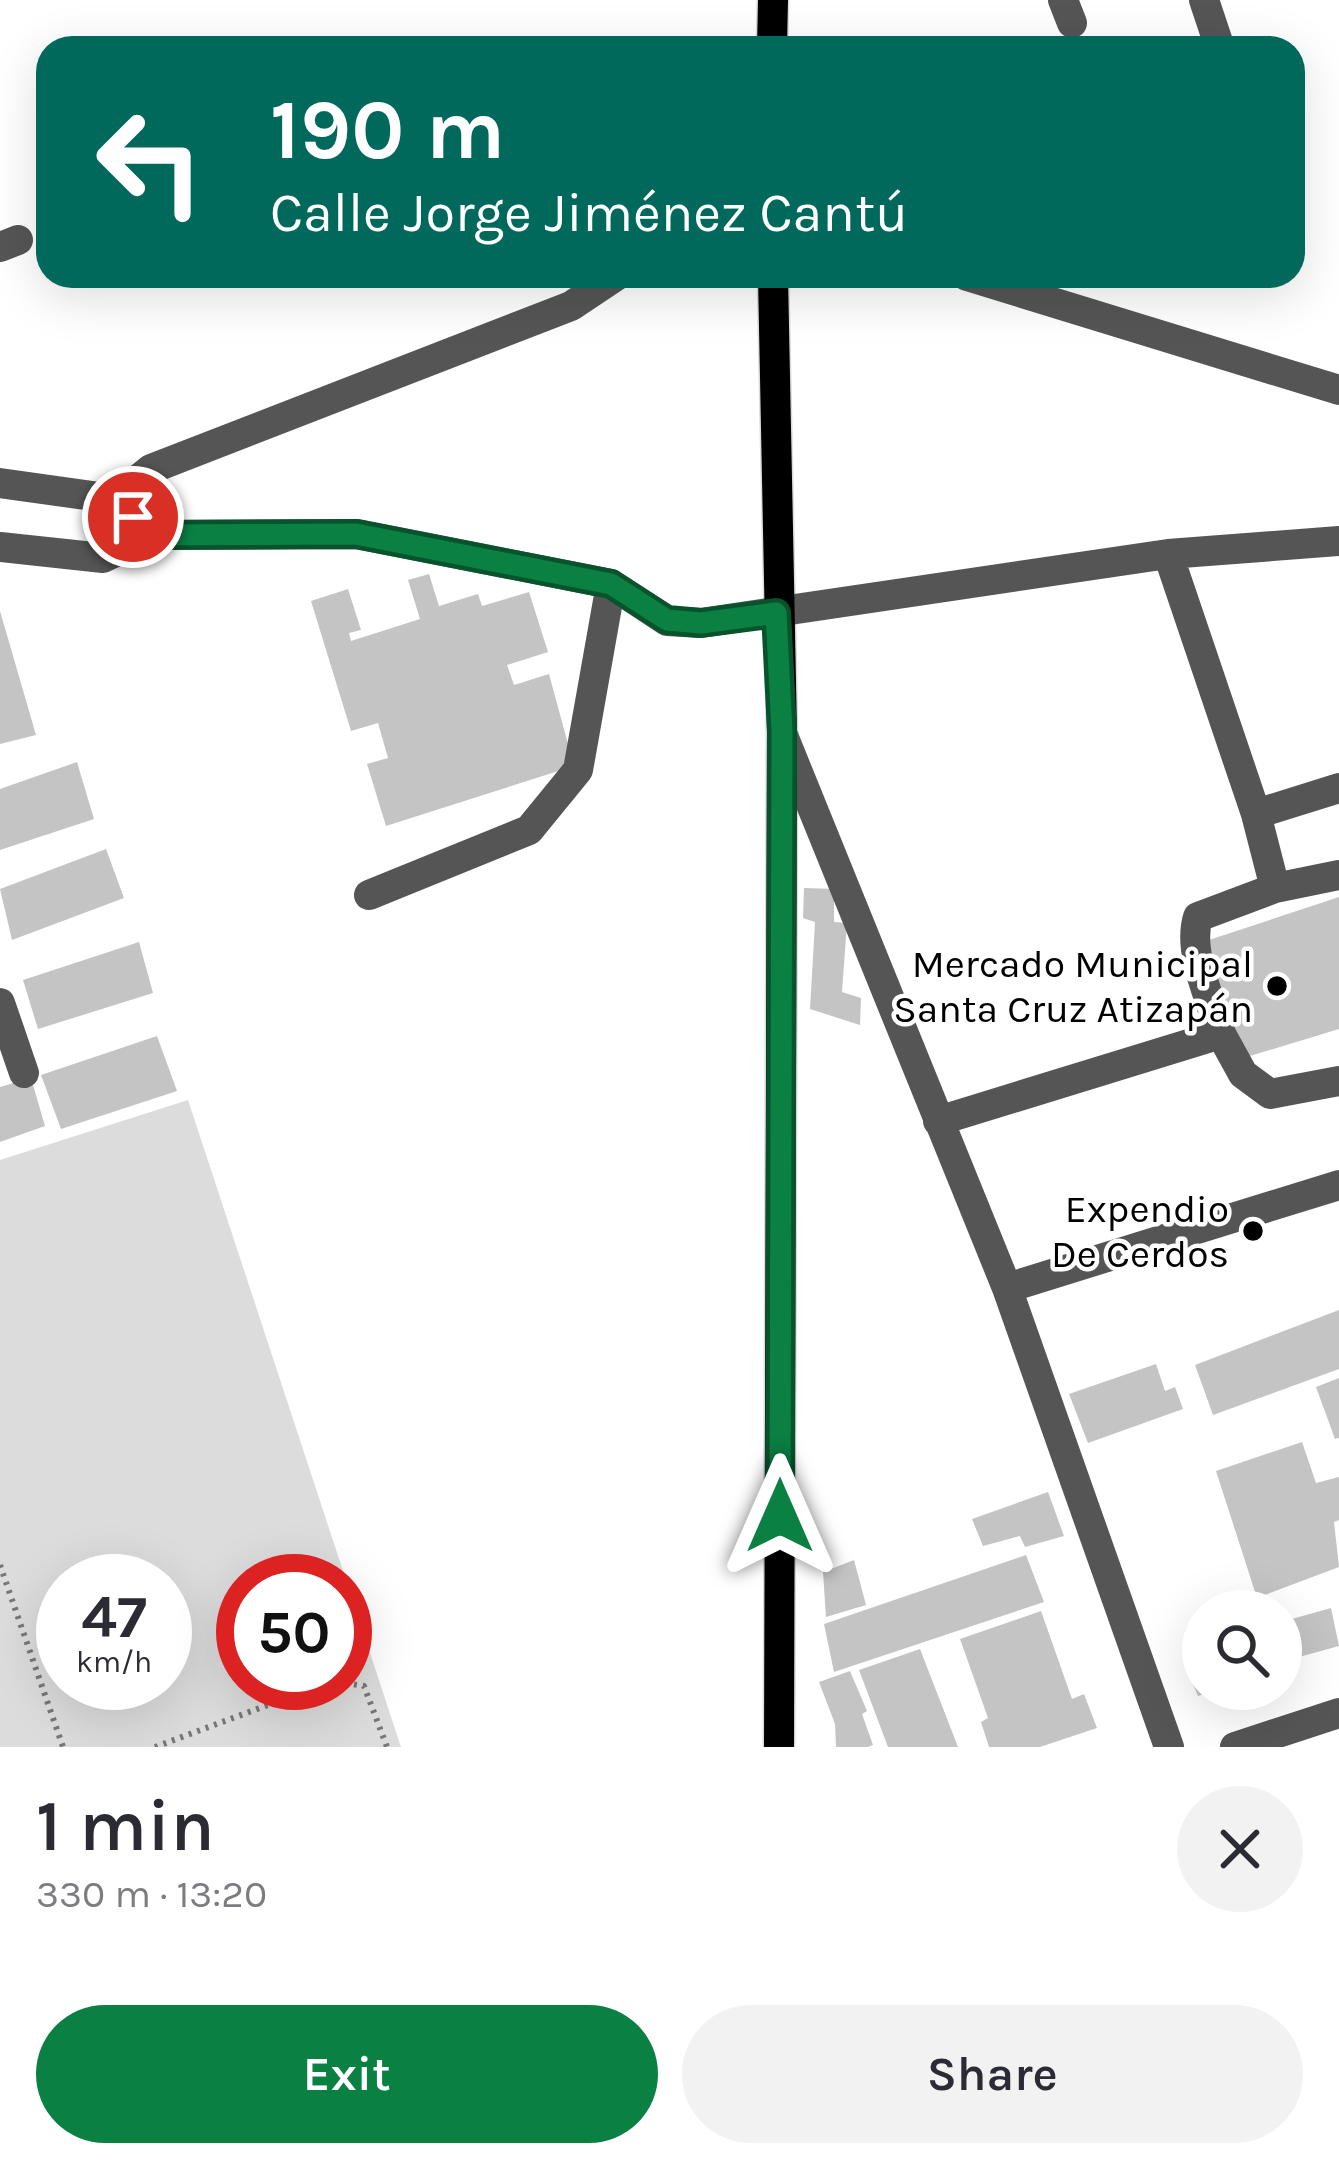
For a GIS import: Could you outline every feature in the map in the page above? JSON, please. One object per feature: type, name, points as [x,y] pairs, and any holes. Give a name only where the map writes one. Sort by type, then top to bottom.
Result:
[{"type":"main road","points":[[772,0],[772,36]]},
{"type":"main road","points":[[773,288],[776,613],[782,731],[779,1747]]},
{"type":"street","points":[[1204,0],[1216,36]]},
{"type":"street","points":[[103,558],[113,499],[151,470],[571,307],[599,288]]},
{"type":"street","points":[[1006,288],[1339,390]]},
{"type":"street","points":[[0,483],[113,499],[152,535]]},
{"type":"street","points":[[0,547],[103,558],[152,535],[356,534],[611,584],[667,620],[701,623],[1168,554],[1339,541]]},
{"type":"street","points":[[1168,554],[1256,814],[1275,888]]},
{"type":"street","points":[[369,895],[529,830],[578,770],[611,584]]},
{"type":"street","points":[[782,731],[1007,1288],[1169,1747]]},
{"type":"street","points":[[1256,814],[1339,788]]},
{"type":"street","points":[[1339,875],[1275,888],[1198,917],[1194,929],[1221,1034],[1243,1074],[1270,1094],[1339,1081]]},
{"type":"street","points":[[0,1004],[24,1073]]},
{"type":"street","points":[[938,1121],[1221,1034]]},
{"type":"street","points":[[1007,1288],[1339,1185]]},
{"type":"street","points":[[1234,1747],[1339,1713]]},
{"type":"path","points":[[0,1565],[64,1747]]},
{"type":"path","points":[[372,1707],[387,1747]]},
{"type":"path","points":[[155,1747],[254,1710]]},
{"type":"shaded area","points":[[188,1100],[337,1554],[216,1554],[216,1710],[372,1710],[372,1659],[401,1747],[0,1747],[0,1160]]},
{"type":"building","points":[[429,574],[439,606],[478,594],[482,606],[529,592],[548,652],[507,665],[514,685],[549,674],[574,766],[386,826],[367,764],[388,758],[378,723],[351,731],[311,601],[348,589],[361,630],[349,633],[351,641],[420,619],[408,580]]},
{"type":"building","points":[[0,611],[36,735],[0,744]]},
{"type":"building","points":[[77,762],[94,819],[0,850],[0,789]]},
{"type":"building","points":[[106,849],[124,898],[12,940],[0,889]]},
{"type":"building","points":[[804,888],[834,889],[834,922],[847,923],[842,992],[861,998],[860,1025],[810,1009],[815,922],[803,918]]},
{"type":"building","name":"Mercado Municipal Santa Cruz Atizapán","points":[[1339,897],[1339,1029],[1240,1059],[1200,943]]},
{"type":"building","points":[[139,942],[153,993],[38,1029],[23,980]]},
{"type":"building","points":[[157,1036],[177,1091],[61,1129],[41,1075]]},
{"type":"building","points":[[31,1078],[45,1126],[0,1142],[0,1087]]},
{"type":"building","points":[[1339,1310],[1339,1369],[1213,1415],[1195,1365]]},
{"type":"building","points":[[1156,1364],[1165,1391],[1175,1387],[1183,1409],[1088,1443],[1069,1394]]},
{"type":"building","points":[[1339,1378],[1339,1438],[1335,1439],[1316,1387]]},
{"type":"building","points":[[1302,1442],[1316,1483],[1339,1477],[1339,1520],[1334,1522],[1339,1567],[1278,1590],[1254,1590],[1216,1471]]},
{"type":"building","points":[[1048,1492],[1064,1536],[1025,1547],[1020,1536],[983,1546],[972,1519]]},
{"type":"building","points":[[1026,1555],[1044,1602],[834,1672],[824,1624]]},
{"type":"building","points":[[854,1560],[866,1605],[826,1617],[823,1572]]},
{"type":"building","points":[[1331,1608],[1339,1646],[1302,1656],[1302,1616]]},
{"type":"building","points":[[1041,1611],[1072,1699],[1084,1694],[1097,1728],[1040,1747],[989,1747],[981,1722],[988,1718],[960,1639]]},
{"type":"building","points":[[920,1649],[958,1747],[888,1747],[859,1670]]},
{"type":"building","points":[[850,1671],[867,1711],[862,1714],[873,1745],[868,1747],[836,1747],[835,1724],[819,1682]]},
{"type":"place","name":"Mercado Municipal Santa Cruz Atizapán","points":[[1277,986]]},
{"type":"place","name":"Expendio De Cerdos","points":[[1253,1231]]},
{"type":"route","points":[[133,517],[152,535],[356,534],[519,562],[611,584],[667,620],[737,621],[776,613],[782,731],[780,1516]]}]
